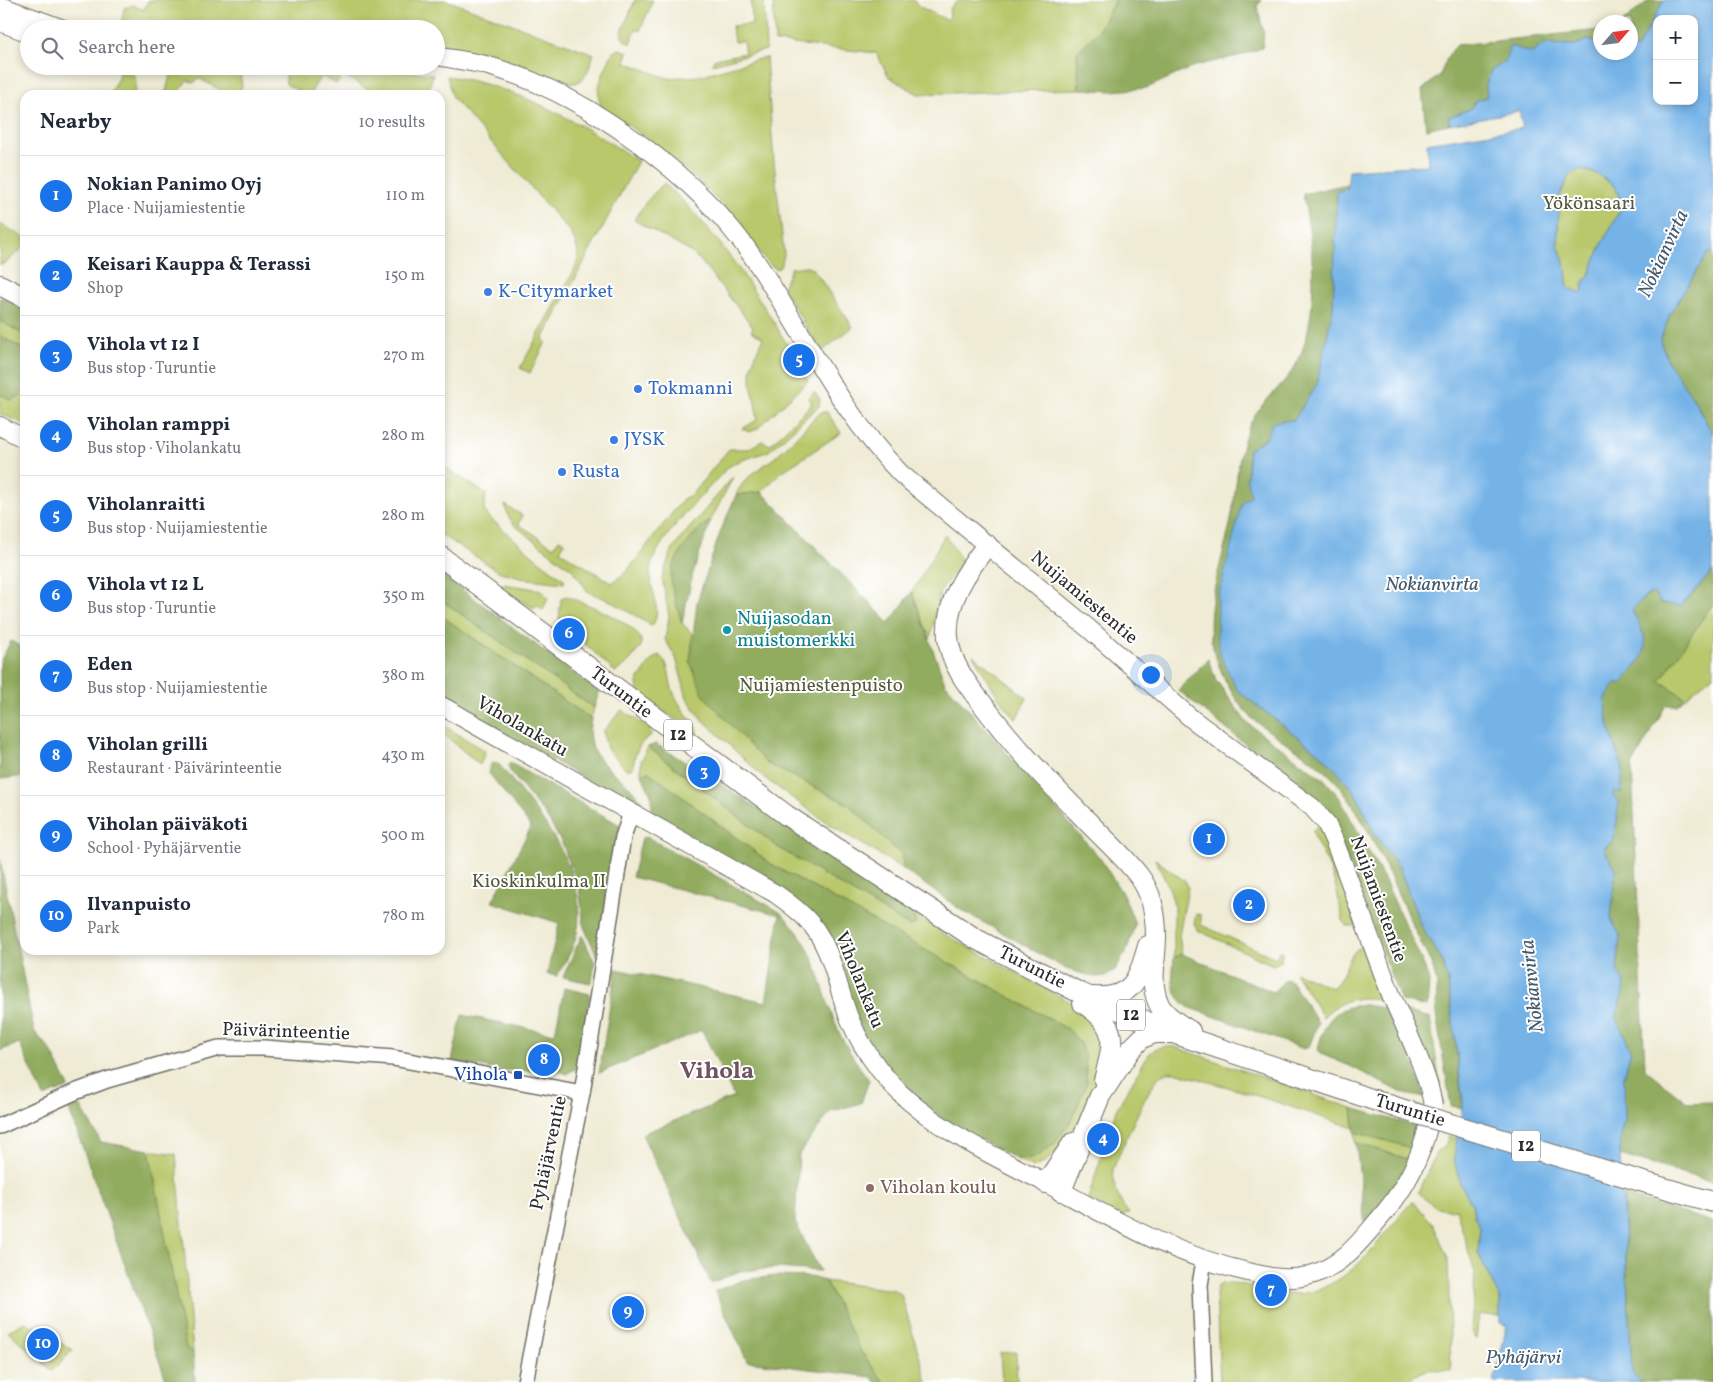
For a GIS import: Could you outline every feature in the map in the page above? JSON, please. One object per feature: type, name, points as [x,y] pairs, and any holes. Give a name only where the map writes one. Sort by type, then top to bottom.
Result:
[{"type":"highway","points":[[0,285],[20,295]]},
{"type":"highway","points":[[992,550],[963,580],[951,609],[948,637],[951,655],[970,689],[1002,730],[1040,773],[1140,877],[1153,909],[1156,938],[1154,988],[1161,1007],[1178,1024],[1220,1050]]},
{"type":"highway","name":"Turuntie","points":[[445,560],[786,815],[949,923],[1042,974],[1173,1033],[1220,1050],[1404,1110],[1713,1202]]},
{"type":"highway","points":[[1089,996],[1110,997],[1120,995],[1133,985],[1143,962],[1153,909]]},
{"type":"highway","points":[[1042,974],[1102,1016],[1112,1036],[1112,1046],[1100,1096],[1087,1126],[1054,1168],[1053,1187]]},
{"type":"highway","points":[[1100,1096],[1137,1042],[1154,1032],[1173,1033]]},
{"type":"main road","points":[[0,6],[38,20]]},
{"type":"main road","points":[[0,22],[20,30]]},
{"type":"main road","name":"Nuijamiestentie","points":[[445,58],[484,65],[549,89],[613,126],[683,178],[706,200],[740,238],[844,405],[881,454],[901,474],[1088,628],[1192,719],[1319,814],[1336,845],[1390,994],[1426,1080],[1433,1110],[1417,1164],[1389,1206],[1351,1251],[1337,1263],[1315,1274],[1291,1279],[1260,1275],[1204,1261]]},
{"type":"main road","points":[[0,426],[20,436]]},
{"type":"main road","name":"Viholankatu","points":[[445,708],[776,894],[796,908],[812,925],[823,941],[854,1028],[864,1047],[894,1087],[920,1110],[954,1133],[1053,1187],[1166,1245],[1204,1261]]},
{"type":"street","name":"Pyhäjärventie","points":[[525,1382],[582,1093],[623,837],[631,813]]},
{"type":"street","name":"Päivärinteentie","points":[[0,1126],[75,1092],[107,1080],[219,1048],[264,1048],[393,1058],[582,1093]]},
{"type":"street","points":[[1204,1261],[1200,1285],[1204,1382]]},
{"type":"green space","points":[[149,0],[446,0],[594,54],[588,71],[583,78],[576,83],[567,83],[531,76],[445,52],[445,20],[122,20],[124,8],[133,5],[143,10]]},
{"type":"green space","points":[[635,0],[653,0],[640,31],[636,29],[631,44],[624,40],[621,34]]},
{"type":"green space","points":[[751,0],[764,0],[766,50],[712,64],[714,59],[745,53],[743,41],[734,42],[732,26],[752,24]]},
{"type":"green space","points":[[773,0],[913,0],[920,7],[947,20],[950,16],[949,9],[959,0],[1115,0],[1099,30],[1077,52],[1079,89],[918,94],[889,77],[876,53],[775,42]]},
{"type":"green space","points":[[1115,0],[1262,0],[1257,6],[1264,34],[1262,48],[1242,55],[1195,66],[1147,88],[1112,91],[1079,89],[1077,52],[1099,30]]},
{"type":"green space","points":[[1649,0],[1664,0],[1656,15],[1653,15],[1653,20],[1638,47],[1638,15],[1631,15]]},
{"type":"green space","points":[[1593,31],[1593,41],[1587,40],[1576,45],[1543,44],[1533,53],[1505,61],[1486,85],[1487,97],[1477,100],[1470,109],[1449,117],[1449,124],[1426,129],[1422,90],[1440,75],[1449,54],[1457,45]]},
{"type":"green space","points":[[620,49],[628,52],[625,62],[667,78],[699,76],[766,57],[774,162],[784,254],[782,264],[778,269],[768,262],[721,204],[690,174],[657,146],[603,108],[599,95],[601,80],[613,52]]},
{"type":"green space","points":[[134,75],[136,81],[135,90],[112,90],[119,76]]},
{"type":"green space","points":[[240,75],[242,86],[240,90],[221,90],[198,78],[194,83],[187,80],[181,90],[166,90],[170,76]]},
{"type":"green space","points":[[286,75],[343,75],[337,84],[321,76],[312,90],[297,90],[286,84]]},
{"type":"green space","points":[[343,75],[433,75],[430,90],[369,90]]},
{"type":"green space","points":[[447,76],[473,81],[523,97],[571,120],[638,161],[543,339],[546,342],[530,373],[520,368],[576,267],[578,253],[576,245],[570,232],[452,97]]},
{"type":"green space","name":"Yökönsaari","points":[[1581,169],[1599,175],[1614,186],[1619,196],[1619,212],[1600,248],[1591,272],[1584,282],[1582,293],[1568,288],[1565,265],[1558,245],[1560,196],[1569,175]]},
{"type":"green space","points":[[664,183],[707,227],[726,251],[761,301],[808,381],[757,429],[750,432],[742,429],[757,420],[751,374],[754,358],[763,338],[751,331],[753,327],[700,260],[689,251],[634,220],[646,202]]},
{"type":"green space","points":[[1347,184],[1347,189],[1337,192],[1333,309],[1317,384],[1294,420],[1273,422],[1266,438],[1249,450],[1251,496],[1242,503],[1237,690],[1324,757],[1354,790],[1376,836],[1399,867],[1421,926],[1441,958],[1448,981],[1463,1108],[1451,1106],[1436,1014],[1437,983],[1432,965],[1370,834],[1336,781],[1314,762],[1253,719],[1239,704],[1219,667],[1210,632],[1210,616],[1216,581],[1232,514],[1242,446],[1255,415],[1284,382],[1296,364],[1307,334],[1311,315],[1313,275],[1310,234],[1303,194]]},
{"type":"green space","points":[[0,224],[20,235],[20,250],[7,262],[0,265]]},
{"type":"green space","points":[[1713,252],[1713,435],[1693,398],[1669,364],[1660,341],[1670,314],[1708,253]]},
{"type":"green space","points":[[807,266],[814,270],[853,327],[821,352],[783,288],[791,268]]},
{"type":"green space","points":[[0,297],[20,306],[20,332],[0,321]]},
{"type":"green space","points":[[0,321],[20,332],[20,347],[0,336]]},
{"type":"green space","points":[[0,336],[20,347],[20,396],[11,400],[0,394]]},
{"type":"green space","points":[[814,392],[820,399],[819,406],[769,451],[728,467],[665,539],[652,563],[651,579],[656,612],[652,626],[611,601],[588,592],[574,571],[514,525],[507,514],[505,505],[523,516],[518,524],[554,547],[559,539],[565,542],[560,551],[612,583],[627,571],[683,499],[691,495],[729,449],[748,449],[762,441],[770,445],[812,404],[808,398]]},
{"type":"green space","points":[[0,394],[11,400],[20,396],[20,422],[0,414]]},
{"type":"green space","points":[[821,412],[827,412],[841,433],[780,473],[762,492],[736,495],[747,479],[780,453]]},
{"type":"green space","points":[[445,467],[486,494],[484,510],[490,518],[536,558],[565,580],[564,583],[529,579],[500,572],[445,537]]},
{"type":"green space","points":[[733,477],[711,520],[698,529],[681,553],[671,575],[682,623],[694,635],[690,662],[766,763],[848,804],[903,856],[903,869],[829,824],[763,777],[702,719],[687,698],[676,658],[665,639],[669,617],[662,578],[670,554],[681,538]]},
{"type":"green space","name":"Nuijamiestenpuisto","points":[[762,492],[889,623],[912,592],[945,683],[1100,858],[1125,898],[1135,924],[1127,950],[1116,969],[1106,976],[1094,977],[1066,969],[961,910],[903,869],[903,856],[848,804],[766,763],[704,696],[690,662],[697,602],[721,530],[736,495]]},
{"type":"green space","points":[[711,520],[693,573],[682,623],[672,588],[672,570],[675,561],[686,545]]},
{"type":"green space","points":[[945,535],[962,561],[940,592],[930,639],[912,592]]},
{"type":"green space","points":[[1713,571],[1713,603],[1660,681],[1685,698],[1677,705],[1666,705],[1632,766],[1645,1069],[1688,1103],[1713,1102],[1713,1182],[1620,1155],[1621,1131],[1625,1121],[1624,1077],[1631,1050],[1616,1017],[1625,985],[1617,970],[1620,935],[1611,920],[1615,869],[1604,848],[1613,841],[1618,802],[1613,796],[1614,790],[1621,793],[1623,769],[1609,727],[1605,700],[1645,636],[1632,610],[1645,597],[1654,593],[1681,606]]},
{"type":"green space","points":[[445,577],[599,692],[594,708],[445,603]]},
{"type":"green space","points":[[503,584],[542,590],[548,598],[543,610],[537,605],[534,608],[499,591]]},
{"type":"green space","points":[[566,596],[620,620],[638,634],[641,647],[624,666],[615,672],[559,619],[561,599]]},
{"type":"green space","points":[[445,603],[594,708],[591,719],[445,618]]},
{"type":"green space","points":[[1713,603],[1713,675],[1685,698],[1660,681]]},
{"type":"green space","points":[[445,618],[591,719],[590,735],[593,748],[599,759],[628,785],[644,807],[634,806],[489,725],[465,704],[445,698]]},
{"type":"green space","points":[[11,641],[20,646],[20,777],[0,779],[0,662]]},
{"type":"green space","points":[[658,655],[667,666],[675,696],[697,728],[697,735],[638,692],[637,682],[652,660]]},
{"type":"green space","points":[[973,655],[1027,698],[1016,719],[998,697]]},
{"type":"green space","points":[[1208,659],[1216,680],[1247,723],[1325,780],[1339,797],[1384,879],[1425,968],[1429,982],[1427,1007],[1401,1001],[1341,843],[1297,786],[1178,690]]},
{"type":"green space","points":[[622,710],[650,729],[651,735],[643,741],[638,749],[633,768],[627,770],[607,749],[603,731]]},
{"type":"green space","points":[[445,726],[485,751],[480,765],[445,735]]},
{"type":"green space","points":[[656,744],[859,871],[913,913],[916,924],[909,926],[779,848],[648,747]]},
{"type":"green space","points":[[648,747],[779,848],[909,926],[916,924],[913,913],[946,935],[1091,1013],[1097,1020],[1103,1034],[1106,1048],[1105,1053],[1091,1095],[1077,1125],[1058,1151],[1047,1161],[1034,1167],[1016,1159],[1055,1143],[1071,1121],[1087,1082],[1069,1030],[771,864],[649,772],[641,773],[641,761]]},
{"type":"green space","name":"Kioskinkulma II","points":[[492,763],[498,763],[541,818],[566,860],[574,881],[578,904],[577,934],[570,953],[557,976],[547,974],[559,923],[492,902],[531,827],[488,772]]},
{"type":"green space","points":[[510,763],[620,825],[597,956],[584,927],[579,886],[562,843],[546,816],[511,773],[508,766]]},
{"type":"green space","points":[[649,772],[771,864],[1069,1030],[1080,1043],[1085,1057],[1087,1082],[1071,1121],[1055,1143],[1039,1156],[1030,1159],[1016,1159],[941,1118],[894,1077],[862,1031],[826,935],[652,815],[652,797],[641,773]]},
{"type":"green space","points":[[1318,825],[1324,833],[1358,922],[1355,926],[1346,926],[1343,920],[1331,872],[1314,834],[1313,830]]},
{"type":"green space","points":[[647,837],[780,912],[792,925],[809,950],[841,1036],[869,1080],[861,1103],[830,1112],[799,1154],[795,1222],[820,1271],[776,1268],[740,1271],[711,1283],[642,1134],[734,1097],[702,1030],[599,1073],[616,969],[766,1002],[780,915],[632,877],[642,838]]},
{"type":"green space","points":[[0,859],[34,1031],[51,1051],[69,1087],[44,1097],[19,1043],[0,1051]]},
{"type":"green space","points":[[1155,859],[1186,882],[1188,887],[1179,936],[1182,954],[1174,958],[1174,905],[1170,890]]},
{"type":"green space","points":[[1196,914],[1201,915],[1201,925],[1276,958],[1279,951],[1283,952],[1281,961],[1273,965],[1197,930],[1194,923]]},
{"type":"green space","points":[[582,935],[595,963],[590,983],[563,977]]},
{"type":"green space","points":[[1366,944],[1386,1000],[1360,998],[1352,1000],[1338,1005],[1323,1017],[1295,972],[1332,988],[1341,977],[1354,952]]},
{"type":"green space","points":[[1182,954],[1273,992],[1286,979],[1291,981],[1318,1023],[1309,1047],[1304,1049],[1188,1007],[1182,1002],[1175,991],[1173,979],[1174,958]]},
{"type":"green space","points":[[564,988],[590,994],[579,1067],[566,1074],[563,1072],[499,1070],[452,1061],[462,1015],[555,1034]]},
{"type":"green space","points":[[1364,1005],[1390,1009],[1413,1061],[1425,1098],[1405,1094],[1350,1066],[1321,1054],[1318,1049],[1320,1039],[1327,1023],[1332,1017],[1345,1008]]},
{"type":"green space","points":[[1404,1011],[1430,1018],[1443,1104],[1439,1102]]},
{"type":"green space","points":[[1165,1046],[1175,1047],[1352,1108],[1354,1128],[1252,1094],[1175,1072],[1166,1072],[1160,1076],[1149,1092],[1113,1169],[1117,1192],[1122,1204],[1129,1213],[1120,1217],[1088,1199],[1116,1110],[1148,1055],[1155,1049]]},
{"type":"green space","points":[[77,1100],[101,1142],[149,1150],[186,1348],[193,1352],[195,1382],[167,1382],[67,1104]]},
{"type":"green space","points":[[1352,1108],[1422,1128],[1415,1149],[1355,1132]]},
{"type":"green space","points":[[1355,1132],[1415,1149],[1411,1160],[1356,1143]]},
{"type":"green space","points":[[1449,1136],[1458,1139],[1454,1158],[1460,1183],[1472,1204],[1474,1216],[1480,1226],[1478,1253],[1500,1299],[1501,1317],[1479,1314],[1476,1340],[1471,1332],[1475,1273],[1456,1209],[1439,1208],[1431,1204],[1418,1192],[1437,1151],[1444,1148]]},
{"type":"green space","points":[[1356,1143],[1411,1160],[1403,1176],[1365,1226]]},
{"type":"green space","points":[[149,1150],[176,1154],[193,1352],[186,1349]]},
{"type":"green space","points":[[1623,1195],[1713,1222],[1713,1382],[1640,1382],[1632,1374]]},
{"type":"green space","points":[[1414,1202],[1433,1224],[1448,1258],[1451,1371],[1422,1371],[1406,1382],[1220,1382],[1216,1293],[1218,1286],[1227,1283],[1238,1284],[1289,1294],[1309,1292],[1327,1286],[1343,1276],[1358,1263],[1410,1203]]},
{"type":"green space","points":[[777,1276],[810,1277],[825,1281],[862,1353],[884,1382],[875,1382],[872,1377],[747,1361],[715,1291],[743,1280]]},
{"type":"green space","points":[[825,1281],[894,1290],[901,1294],[927,1382],[884,1382],[862,1353]]},
{"type":"green space","points":[[25,1322],[73,1350],[52,1371],[8,1331]]},
{"type":"green space","points":[[1016,1352],[1017,1382],[1002,1382],[1000,1353]]},
{"type":"water","name":"Nokianvirta","points":[[1664,0],[1713,0],[1713,252],[1708,253],[1670,314],[1660,341],[1669,364],[1693,398],[1713,435],[1713,571],[1681,606],[1661,603],[1654,593],[1646,595],[1632,610],[1645,642],[1642,657],[1621,684],[1617,682],[1605,700],[1609,727],[1623,769],[1621,793],[1614,791],[1613,796],[1618,801],[1613,841],[1604,848],[1615,869],[1611,920],[1620,935],[1617,970],[1625,985],[1616,1017],[1631,1050],[1624,1077],[1625,1121],[1621,1131],[1620,1155],[1632,1373],[1640,1382],[1494,1382],[1507,1325],[1500,1323],[1500,1299],[1478,1253],[1480,1226],[1474,1216],[1472,1204],[1460,1183],[1454,1158],[1463,1102],[1448,981],[1441,958],[1421,926],[1399,867],[1376,836],[1354,790],[1324,757],[1237,690],[1221,657],[1217,637],[1218,597],[1242,503],[1251,496],[1247,482],[1249,450],[1266,438],[1273,422],[1294,420],[1317,384],[1333,309],[1337,191],[1347,189],[1349,170],[1428,165],[1427,143],[1523,128],[1519,111],[1449,124],[1449,117],[1470,109],[1477,100],[1487,97],[1486,85],[1490,72],[1505,61],[1510,46],[1533,53],[1543,44],[1576,45],[1587,40],[1593,41],[1593,60],[1638,60],[1638,46],[1653,20],[1653,105],[1698,105],[1698,15],[1656,15]],"holes":[[[1581,169],[1599,175],[1614,186],[1619,196],[1619,212],[1600,248],[1591,272],[1584,282],[1582,293],[1568,288],[1565,265],[1558,245],[1560,195],[1569,175]]]},
{"type":"place","name":"K-Citymarket","points":[[488,292]]},
{"type":"place","name":"Viholanraitti","points":[[799,360]]},
{"type":"place","name":"Tokmanni","points":[[638,389]]},
{"type":"place","name":"JYSK","points":[[614,440]]},
{"type":"place","name":"Rusta","points":[[562,472]]},
{"type":"place","name":"Nuijasodan muistomerkki","points":[[727,630]]},
{"type":"place","name":"Vihola vt 12 L","points":[[569,634]]},
{"type":"place","name":"Vihola vt 12 I","points":[[704,772]]},
{"type":"place","name":"Nokian Panimo Oyj","points":[[1209,839]]},
{"type":"place","name":"Keisari Kauppa & Terassi","points":[[1249,905]]},
{"type":"place","name":"Viholan grilli","points":[[544,1060]]},
{"type":"place","name":"Vihola","points":[[518,1075]]},
{"type":"place","name":"Viholan ramppi","points":[[1103,1139]]},
{"type":"place","name":"Viholan koulu","points":[[870,1188]]},
{"type":"place","name":"Eden","points":[[1271,1290]]},
{"type":"place","name":"Viholan päiväkoti","points":[[628,1312]]},
{"type":"place","name":"Ilvanpuisto","points":[[43,1344]]},
{"type":"district","name":"Vihola","points":[[717,1072]]},
{"type":"water label","name":"Pyhäjärvi","points":[[1523,1358]]}]
